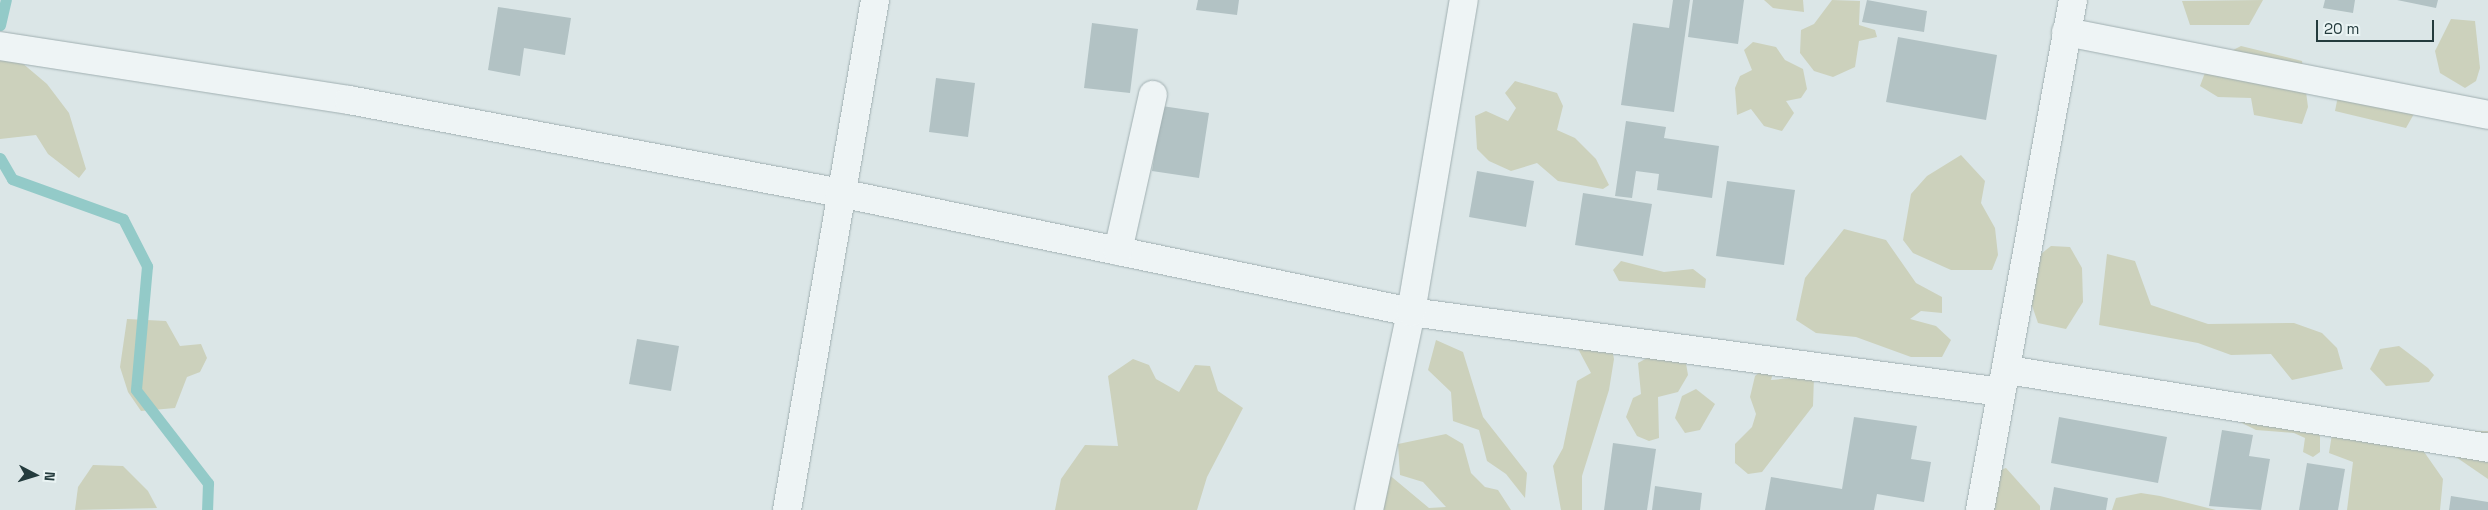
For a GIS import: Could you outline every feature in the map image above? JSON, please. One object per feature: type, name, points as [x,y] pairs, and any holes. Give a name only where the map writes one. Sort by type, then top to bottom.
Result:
[{"type":"street","points":[[787,510],[840,193],[875,0]]},
{"type":"street","points":[[1369,510],[1411,312],[1464,0]]},
{"type":"street","points":[[1980,510],[2073,0]]},
{"type":"street","points":[[2066,32],[2488,115]]},
{"type":"street","points":[[11,46],[349,100],[840,193],[1411,312],[2004,381],[2488,448]]},
{"type":"street","points":[[1118,251],[1153,95]]},
{"type":"green space","points":[[1764,0],[1803,0],[1804,12],[1773,8]]},
{"type":"green space","points":[[1832,0],[1860,1],[1859,25],[1875,30],[1877,37],[1859,41],[1855,67],[1833,77],[1814,71],[1800,53],[1801,30],[1814,24]]},
{"type":"green space","points":[[2263,0],[2249,25],[2190,25],[2182,1]]},
{"type":"green space","points":[[2451,19],[2475,21],[2480,68],[2476,81],[2465,88],[2440,73],[2435,51]]},
{"type":"green space","points":[[1753,42],[1776,47],[1785,60],[1803,69],[1807,89],[1801,98],[1786,101],[1794,113],[1782,131],[1764,126],[1751,109],[1737,115],[1735,88],[1740,76],[1752,70],[1744,50]]},
{"type":"green space","points":[[2241,46],[2302,61],[2308,107],[2302,124],[2254,115],[2251,98],[2218,97],[2200,86],[2209,62]]},
{"type":"green space","points":[[0,57],[21,62],[47,84],[69,113],[86,169],[79,178],[48,154],[36,135],[0,139]]},
{"type":"green space","points":[[1515,81],[1557,93],[1563,106],[1557,130],[1575,138],[1596,159],[1609,185],[1603,189],[1558,181],[1537,163],[1511,171],[1489,161],[1477,149],[1475,116],[1486,111],[1508,121],[1516,108],[1505,93]]},
{"type":"green space","points":[[2339,91],[2415,112],[2406,128],[2335,111]]},
{"type":"green space","points":[[1961,155],[1985,181],[1981,203],[1995,228],[1998,255],[1992,270],[1951,270],[1913,253],[1903,240],[1911,194],[1927,176]]},
{"type":"green space","points":[[1844,229],[1886,240],[1916,283],[1942,297],[1942,313],[1921,311],[1910,319],[1936,326],[1951,340],[1942,357],[1911,357],[1856,337],[1816,333],[1796,320],[1805,278]]},
{"type":"green space","points":[[2051,246],[2070,247],[2082,268],[2083,302],[2066,329],[2038,323],[2030,300],[2027,265]]},
{"type":"green space","points":[[2107,254],[2135,261],[2151,305],[2208,324],[2294,323],[2322,333],[2337,348],[2343,369],[2292,380],[2271,354],[2231,355],[2198,343],[2099,325]]},
{"type":"green space","points":[[1621,261],[1664,272],[1693,269],[1706,279],[1705,288],[1619,281],[1613,270]]},
{"type":"green space","points":[[127,319],[166,321],[180,346],[201,344],[207,358],[200,372],[187,377],[175,408],[141,411],[128,392],[120,367]]},
{"type":"green space","points":[[1436,340],[1463,352],[1483,417],[1527,473],[1525,498],[1506,474],[1487,461],[1479,430],[1453,421],[1451,392],[1428,370]]},
{"type":"green space","points":[[1611,342],[1614,359],[1609,390],[1582,476],[1582,510],[1561,510],[1553,466],[1563,448],[1577,381],[1591,373],[1576,345]]},
{"type":"green space","points":[[2399,346],[2428,368],[2434,375],[2429,382],[2386,386],[2370,369],[2380,349]]},
{"type":"green space","points":[[1658,352],[1684,352],[1688,375],[1678,392],[1658,397],[1659,438],[1649,441],[1637,436],[1626,417],[1633,398],[1641,394],[1638,363]]},
{"type":"green space","points":[[1133,359],[1149,365],[1156,379],[1179,392],[1195,365],[1210,366],[1218,391],[1243,408],[1207,477],[1197,510],[1055,510],[1061,479],[1085,445],[1118,446],[1108,376]]},
{"type":"green space","points":[[1769,363],[1774,370],[1771,380],[1814,376],[1813,406],[1762,472],[1748,474],[1735,463],[1735,444],[1752,427],[1756,414],[1750,397],[1755,376]]},
{"type":"green space","points":[[1696,389],[1715,404],[1700,430],[1685,433],[1675,418],[1682,396]]},
{"type":"green space","points":[[2234,419],[2320,422],[2320,452],[2313,457],[2303,452],[2305,438],[2294,433],[2256,430]]},
{"type":"green space","points":[[2464,431],[2488,431],[2488,479],[2453,455]]},
{"type":"green space","points":[[1446,434],[1463,444],[1471,473],[1485,487],[1498,490],[1511,510],[1379,510],[1381,468],[1429,508],[1446,507],[1423,482],[1400,475],[1398,444]]},
{"type":"green space","points":[[2332,434],[2413,436],[2443,479],[2440,510],[2347,510],[2353,462],[2329,453]]},
{"type":"green space","points":[[93,465],[123,466],[148,491],[157,508],[75,510],[78,487]]},
{"type":"green space","points":[[2006,468],[2040,506],[2040,510],[1992,510],[1991,473]]},
{"type":"green space","points":[[2141,493],[2216,510],[2112,510],[2116,498]]},
{"type":"building","points":[[1198,0],[1239,0],[1237,15],[1196,10]]},
{"type":"building","points":[[1673,0],[1690,0],[1674,112],[1621,105],[1633,23],[1669,28]]},
{"type":"building","points":[[1693,0],[1744,0],[1738,44],[1688,37]]},
{"type":"building","points":[[1867,0],[1927,11],[1924,32],[1862,22]]},
{"type":"building","points":[[2325,0],[2355,0],[2353,13],[2323,8]]},
{"type":"building","points":[[2397,0],[2438,0],[2436,8]]},
{"type":"building","points":[[498,7],[571,18],[565,55],[524,48],[520,76],[488,70]]},
{"type":"building","points":[[1092,23],[1138,29],[1130,93],[1084,88]]},
{"type":"building","points":[[1898,37],[1997,55],[1986,120],[1886,102]]},
{"type":"building","points":[[936,78],[975,83],[968,137],[929,132]]},
{"type":"building","points":[[1162,106],[1209,113],[1199,178],[1152,171]]},
{"type":"building","points":[[1626,121],[1666,127],[1664,138],[1719,146],[1712,198],[1657,190],[1659,174],[1636,171],[1632,198],[1615,196]]},
{"type":"building","points":[[1477,171],[1534,181],[1526,227],[1469,217]]},
{"type":"building","points":[[1727,181],[1795,190],[1784,265],[1716,256]]},
{"type":"building","points":[[1583,193],[1652,204],[1643,256],[1575,245]]},
{"type":"building","points":[[637,339],[679,346],[671,391],[629,384]]},
{"type":"building","points":[[1854,417],[1917,426],[1911,459],[1931,462],[1924,502],[1877,494],[1874,510],[1765,510],[1771,477],[1842,489]]},
{"type":"building","points":[[2059,417],[2167,437],[2158,483],[2051,463]]},
{"type":"building","points":[[2222,430],[2253,435],[2249,456],[2270,459],[2261,510],[2209,506]]},
{"type":"building","points":[[1613,443],[1656,449],[1647,510],[1604,510]]},
{"type":"building","points":[[2307,463],[2345,469],[2338,510],[2299,510]]},
{"type":"building","points":[[1655,486],[1702,493],[1700,510],[1652,510]]},
{"type":"building","points":[[2054,487],[2108,498],[2106,510],[2050,510]]},
{"type":"building","points":[[2451,496],[2488,502],[2488,510],[2449,510]]},
{"type":"waterway","points":[[0,25],[6,0]]},
{"type":"waterway","points":[[0,158],[12,179],[123,219],[147,266],[136,390],[208,483],[207,510]]}]
